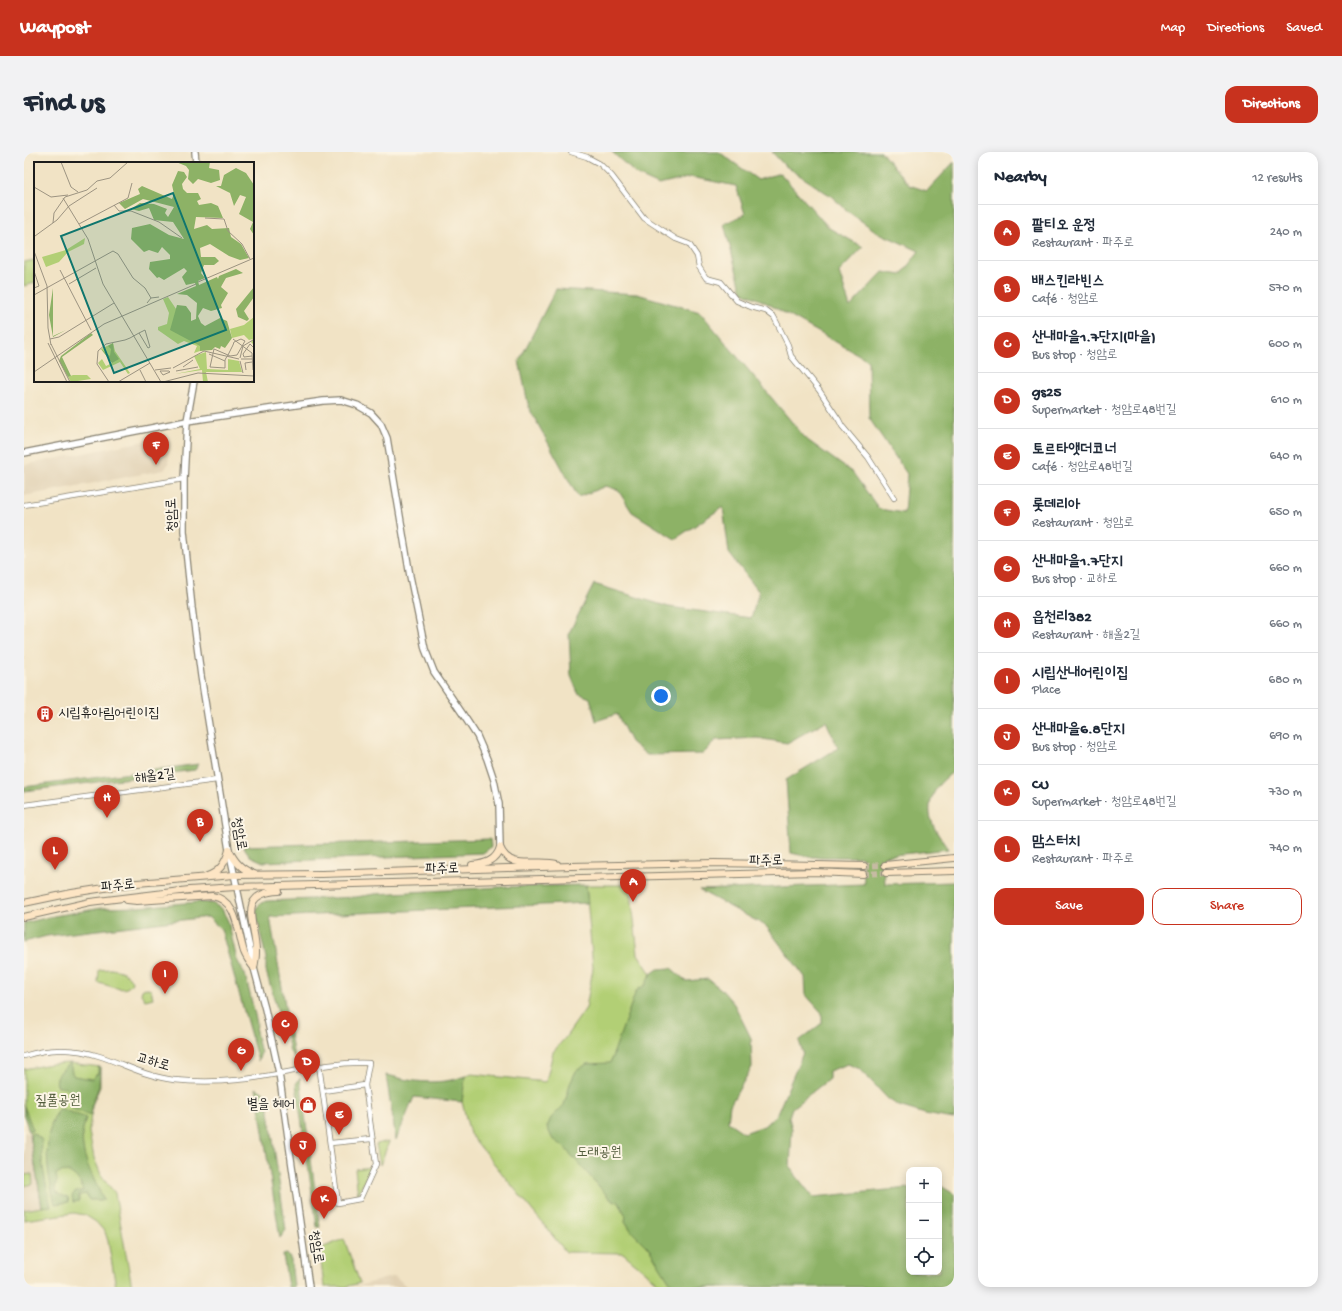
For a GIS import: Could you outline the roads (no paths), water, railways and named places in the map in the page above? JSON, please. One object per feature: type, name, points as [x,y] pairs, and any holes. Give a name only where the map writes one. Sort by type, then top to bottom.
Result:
[{"type":"main road","points":[[500,848],[502,854],[509,860],[517,862],[550,862],[562,866]]},
{"type":"main road","points":[[458,870],[468,865],[488,863],[498,854],[500,848]]},
{"type":"main road","points":[[229,850],[240,867],[254,874],[264,875]]},
{"type":"main road","points":[[199,878],[218,870],[224,864],[229,850]]},
{"type":"main road","points":[[885,865],[954,858]]},
{"type":"main road","name":"파주로","points":[[24,903],[72,893],[137,883],[234,875],[714,863],[864,866]]},
{"type":"main road","points":[[886,873],[954,871]]},
{"type":"main road","name":"파주로","points":[[24,917],[90,902],[189,890],[236,887],[814,872],[863,874]]},
{"type":"main road","points":[[254,968],[256,952],[250,907],[252,902],[258,896],[269,891],[320,889],[356,884]]},
{"type":"main road","points":[[116,899],[137,901],[212,896],[228,902],[233,912],[244,953],[254,968]]},
{"type":"street","points":[[195,152],[196,162]]},
{"type":"street","points":[[571,152],[587,157],[600,164],[612,176],[644,218],[676,239],[689,244],[696,256],[699,267],[706,278],[721,282],[737,301],[751,307],[766,310],[774,317],[792,356],[819,390],[842,426],[868,457],[894,498]]},
{"type":"street","name":"청암로","points":[[194,382],[187,421],[184,479],[184,531],[200,676],[236,887],[279,1073],[309,1287]]},
{"type":"street","points":[[24,453],[187,421],[323,401],[341,400],[356,404],[371,413],[381,424],[388,438],[410,576],[425,649],[434,672],[462,713],[487,758],[494,780],[498,804],[500,848]]},
{"type":"street","points":[[24,505],[184,479]]},
{"type":"street","name":"해올2길","points":[[24,805],[217,780]]},
{"type":"street","name":"교하로","points":[[24,1056],[46,1051],[70,1050],[98,1056],[151,1075],[172,1080],[194,1081],[238,1080],[319,1066],[355,1062],[369,1063],[365,1085]]},
{"type":"street","points":[[319,1066],[331,1143],[338,1203],[360,1199],[376,1164],[365,1085],[323,1091]]},
{"type":"street","points":[[331,1143],[372,1139]]},
{"type":"tunnel","points":[[864,866],[885,865]]},
{"type":"tunnel","points":[[863,874],[886,873]]},
{"type":"place","name":"롯데리아","points":[[156,465]]},
{"type":"place","name":"시립휴아림어린이집","points":[[45,714]]},
{"type":"place","name":"읍천리382","points":[[107,818]]},
{"type":"place","name":"배스킨라빈스","points":[[200,842]]},
{"type":"place","name":"맘스터치","points":[[55,870]]},
{"type":"place","name":"팥티오 운정","points":[[633,902]]},
{"type":"place","name":"시립산내어린이집","points":[[165,994]]},
{"type":"place","name":"산내마을1.7단지(마을)","points":[[285,1044]]},
{"type":"place","name":"산내마을1.7단지","points":[[241,1071]]},
{"type":"place","name":"gs25","points":[[307,1082]]},
{"type":"place","name":"별을 헤어","points":[[308,1105]]},
{"type":"place","name":"토르타앳더코너","points":[[339,1135]]},
{"type":"place","name":"산내마을6.8단지","points":[[303,1165]]},
{"type":"place","name":"CU","points":[[324,1219]]},
{"type":"park label","name":"짚풀공원","points":[[58,1101]]},
{"type":"park label","name":"도래공원","points":[[599,1153]]}]
